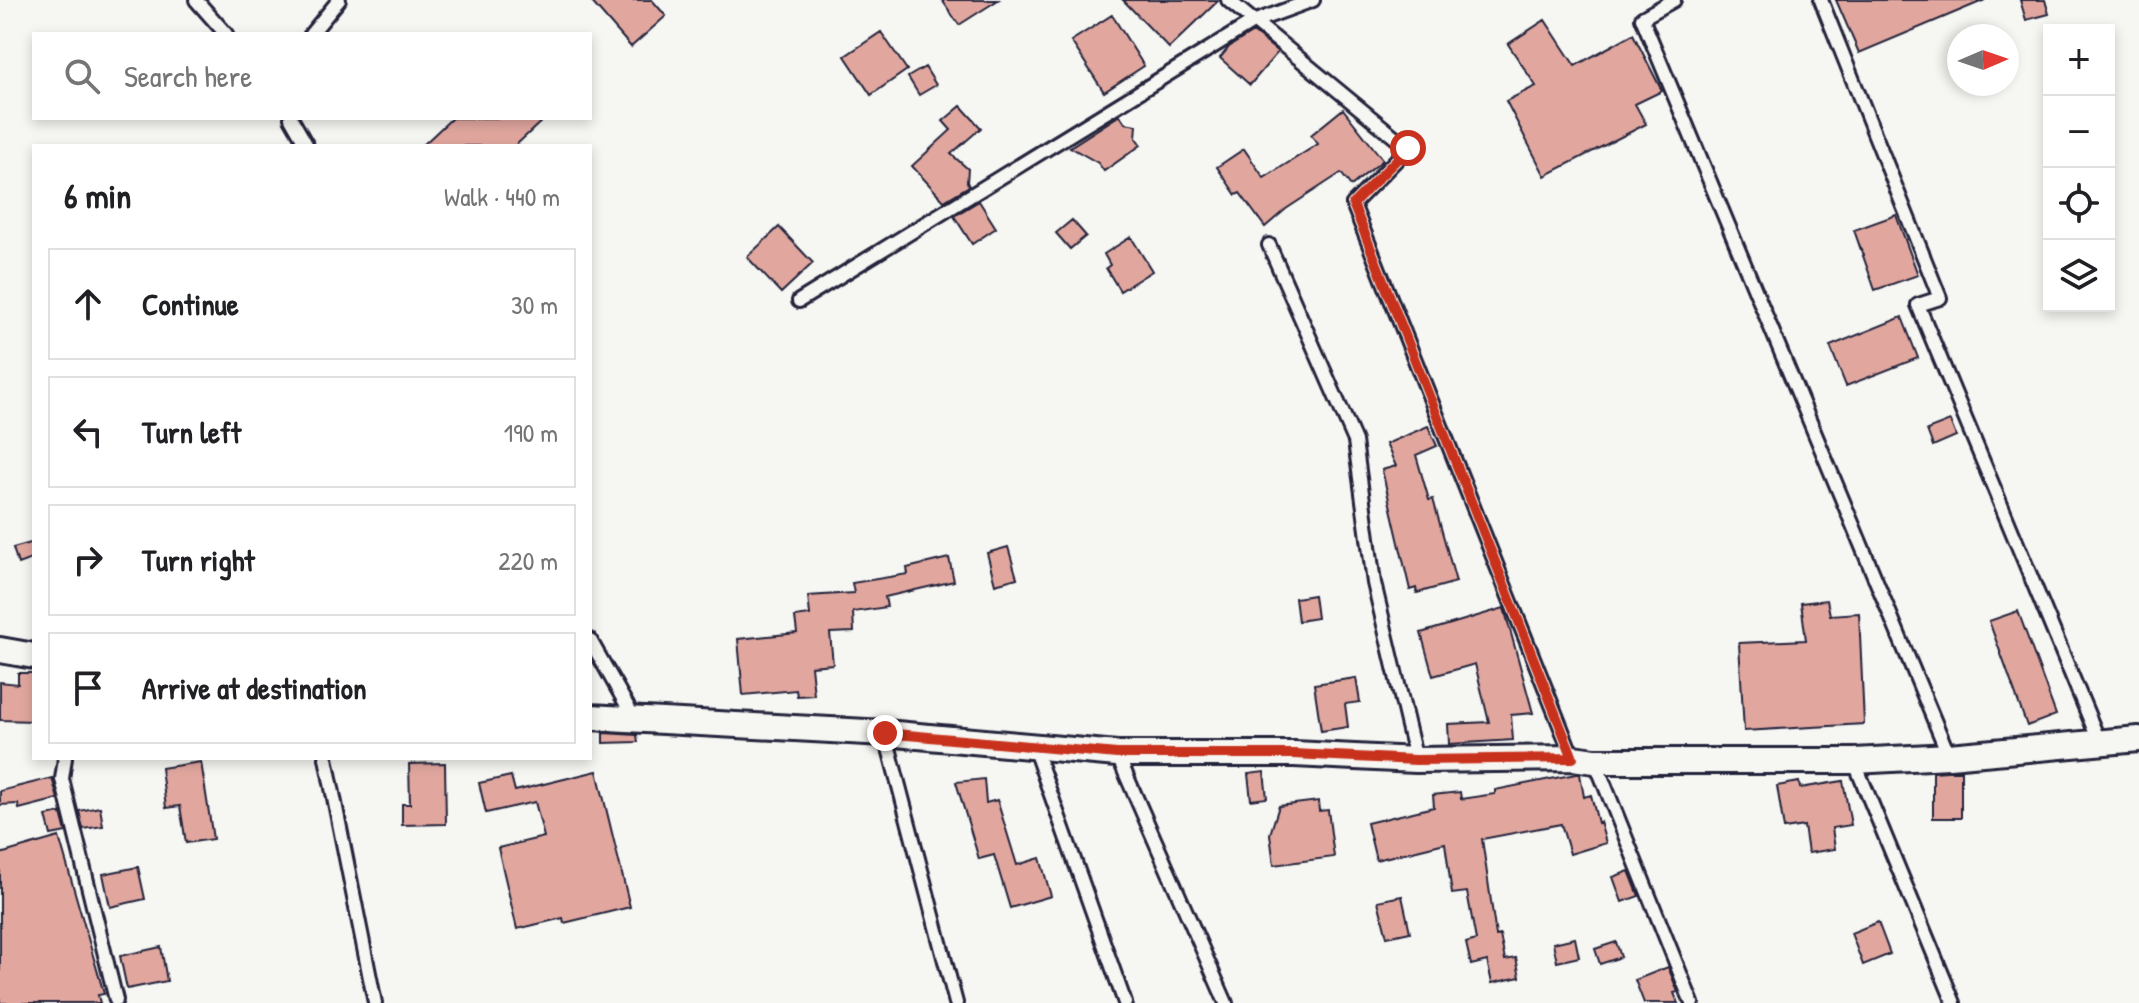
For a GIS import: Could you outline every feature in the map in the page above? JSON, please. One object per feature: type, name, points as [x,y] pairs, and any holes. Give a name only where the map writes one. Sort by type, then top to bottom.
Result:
[{"type":"street","points":[[0,650],[32,656]]},
{"type":"street","points":[[592,717],[885,733],[1117,754],[1294,754],[1416,760],[1854,761],[2139,739]]},
{"type":"lane","points":[[196,0],[224,32]]},
{"type":"lane","points":[[313,32],[339,0]]},
{"type":"lane","points":[[1228,0],[1408,148],[1353,204],[1584,759],[1692,1003]]},
{"type":"lane","points":[[799,301],[1253,22],[1313,0]]},
{"type":"lane","points":[[1674,0],[1642,18],[1949,756]]},
{"type":"lane","points":[[1821,0],[1940,298],[1918,305],[2099,741]]},
{"type":"lane","points":[[292,120],[306,144]]},
{"type":"lane","points":[[1269,245],[1355,441],[1374,583],[1416,760]]},
{"type":"lane","points":[[592,644],[634,718]]},
{"type":"lane","points":[[885,733],[956,1003]]},
{"type":"lane","points":[[1034,747],[1125,1003]]},
{"type":"lane","points":[[1117,754],[1226,1003]]},
{"type":"lane","points":[[65,760],[62,779],[116,1000]]},
{"type":"lane","points":[[326,760],[375,1003]]},
{"type":"lane","points":[[1854,761],[1954,1003]]},
{"type":"building","points":[[590,0],[652,0],[666,16],[631,47]]},
{"type":"building","points":[[942,0],[998,0],[959,25]]},
{"type":"building","points":[[1123,0],[1219,0],[1169,48]]},
{"type":"building","points":[[1836,0],[1985,0],[1859,53]]},
{"type":"building","points":[[2020,0],[2045,0],[2049,14],[2026,20]]},
{"type":"building","points":[[1112,15],[1144,66],[1104,92],[1071,41]]},
{"type":"building","points":[[1545,20],[1575,66],[1633,34],[1662,91],[1635,104],[1646,124],[1545,176],[1506,101],[1536,86],[1508,44]]},
{"type":"building","points":[[881,32],[907,70],[871,95],[845,56]]},
{"type":"building","points":[[1253,32],[1278,52],[1250,85],[1220,58],[1229,47]]},
{"type":"building","points":[[925,67],[936,85],[919,95],[908,77]]},
{"type":"building","points":[[961,106],[981,128],[951,154],[968,169],[969,186],[944,201],[912,166],[951,130],[943,121]]},
{"type":"building","points":[[1343,109],[1383,160],[1351,186],[1341,173],[1286,209],[1265,227],[1240,193],[1236,195],[1217,167],[1244,149],[1264,178],[1318,144],[1311,135]]},
{"type":"building","points":[[1120,115],[1125,123],[1137,125],[1136,138],[1141,145],[1104,171],[1098,163],[1070,147]]},
{"type":"building","points":[[450,120],[543,120],[517,144],[424,144]]},
{"type":"building","points":[[979,201],[996,228],[972,244],[954,216]]},
{"type":"building","points":[[1896,215],[1918,275],[1875,290],[1854,230]]},
{"type":"building","points":[[1072,220],[1086,236],[1070,249],[1056,233]]},
{"type":"building","points":[[779,227],[813,263],[781,293],[747,257]]},
{"type":"building","points":[[1131,237],[1152,271],[1120,291],[1106,268],[1110,265],[1104,254]]},
{"type":"building","points":[[1902,317],[1918,358],[1846,386],[1830,346]]},
{"type":"building","points":[[1950,421],[1956,436],[1933,446],[1927,430]]},
{"type":"building","points":[[1428,426],[1437,446],[1416,455],[1429,500],[1433,499],[1456,582],[1417,593],[1416,588],[1410,590],[1382,470],[1396,466],[1386,444]]},
{"type":"building","points":[[32,543],[32,559],[18,564],[13,548]]},
{"type":"building","points":[[1008,547],[1017,578],[995,584],[987,553]]},
{"type":"building","points":[[949,558],[954,581],[885,597],[887,607],[853,612],[854,632],[830,633],[833,664],[811,666],[814,695],[797,696],[796,690],[743,695],[738,639],[797,633],[795,617],[810,615],[808,596],[854,593],[852,583],[908,574],[907,568]]},
{"type":"building","points":[[1314,595],[1317,618],[1298,621],[1295,598]]},
{"type":"building","points":[[1827,600],[1830,615],[1859,613],[1864,724],[1744,731],[1739,643],[1806,640],[1801,603]]},
{"type":"building","points":[[1504,608],[1533,713],[1511,715],[1513,740],[1449,744],[1448,724],[1489,722],[1475,664],[1433,676],[1421,633]]},
{"type":"building","points":[[2018,611],[2056,715],[2027,726],[1989,621]]},
{"type":"building","points":[[18,673],[32,673],[32,721],[0,720],[0,682],[18,684]]},
{"type":"building","points":[[1356,678],[1360,702],[1345,704],[1348,727],[1321,731],[1314,684]]},
{"type":"building","points":[[603,733],[637,735],[638,742],[603,743]]},
{"type":"building","points":[[201,762],[213,839],[186,843],[180,806],[166,808],[161,768]]},
{"type":"building","points":[[445,763],[446,824],[402,825],[402,804],[410,804],[409,764]]},
{"type":"building","points":[[597,771],[630,907],[564,923],[563,918],[517,929],[498,848],[544,837],[535,802],[486,813],[479,783],[511,776],[515,791]]},
{"type":"building","points":[[1961,771],[1961,818],[1933,818],[1933,772]]},
{"type":"building","points":[[1264,772],[1267,798],[1251,800],[1248,774]]},
{"type":"building","points":[[1580,774],[1584,797],[1591,795],[1606,843],[1570,854],[1561,824],[1482,839],[1496,936],[1500,935],[1505,960],[1516,958],[1520,977],[1492,983],[1487,961],[1471,965],[1466,943],[1476,940],[1467,892],[1452,894],[1445,843],[1376,860],[1367,823],[1434,807],[1433,795],[1460,792],[1461,799]]},
{"type":"building","points":[[52,778],[58,799],[19,809],[18,804],[0,805],[0,791]]},
{"type":"building","points":[[984,779],[986,803],[997,800],[1017,865],[1040,858],[1051,896],[1010,908],[994,855],[979,859],[956,782]]},
{"type":"building","points":[[1843,781],[1851,825],[1832,828],[1835,849],[1808,853],[1804,826],[1784,829],[1777,786],[1799,782],[1800,788]]},
{"type":"building","points":[[1318,801],[1319,811],[1328,810],[1334,857],[1274,865],[1270,834],[1279,806]]},
{"type":"building","points":[[100,807],[103,826],[83,829],[79,811]]},
{"type":"building","points":[[61,813],[66,832],[51,835],[46,816]]},
{"type":"building","points":[[59,837],[104,994],[98,995],[100,1003],[0,1003],[0,854]]},
{"type":"building","points":[[138,867],[145,899],[110,907],[103,874]]},
{"type":"building","points":[[1629,871],[1639,896],[1622,902],[1613,877]]},
{"type":"building","points":[[1402,896],[1410,932],[1387,937],[1378,901]]},
{"type":"building","points":[[1878,922],[1890,954],[1863,965],[1851,933]]},
{"type":"building","points":[[1575,938],[1579,957],[1557,962],[1553,943]]},
{"type":"building","points":[[1616,942],[1621,957],[1600,964],[1595,949]]},
{"type":"building","points":[[161,947],[167,981],[127,989],[120,956]]},
{"type":"building","points":[[1668,967],[1678,992],[1674,993],[1678,1003],[1644,1003],[1635,980]]},
{"type":"route","points":[[885,733],[1117,754],[1294,754],[1416,760],[1573,758],[1353,204],[1408,148]]}]
